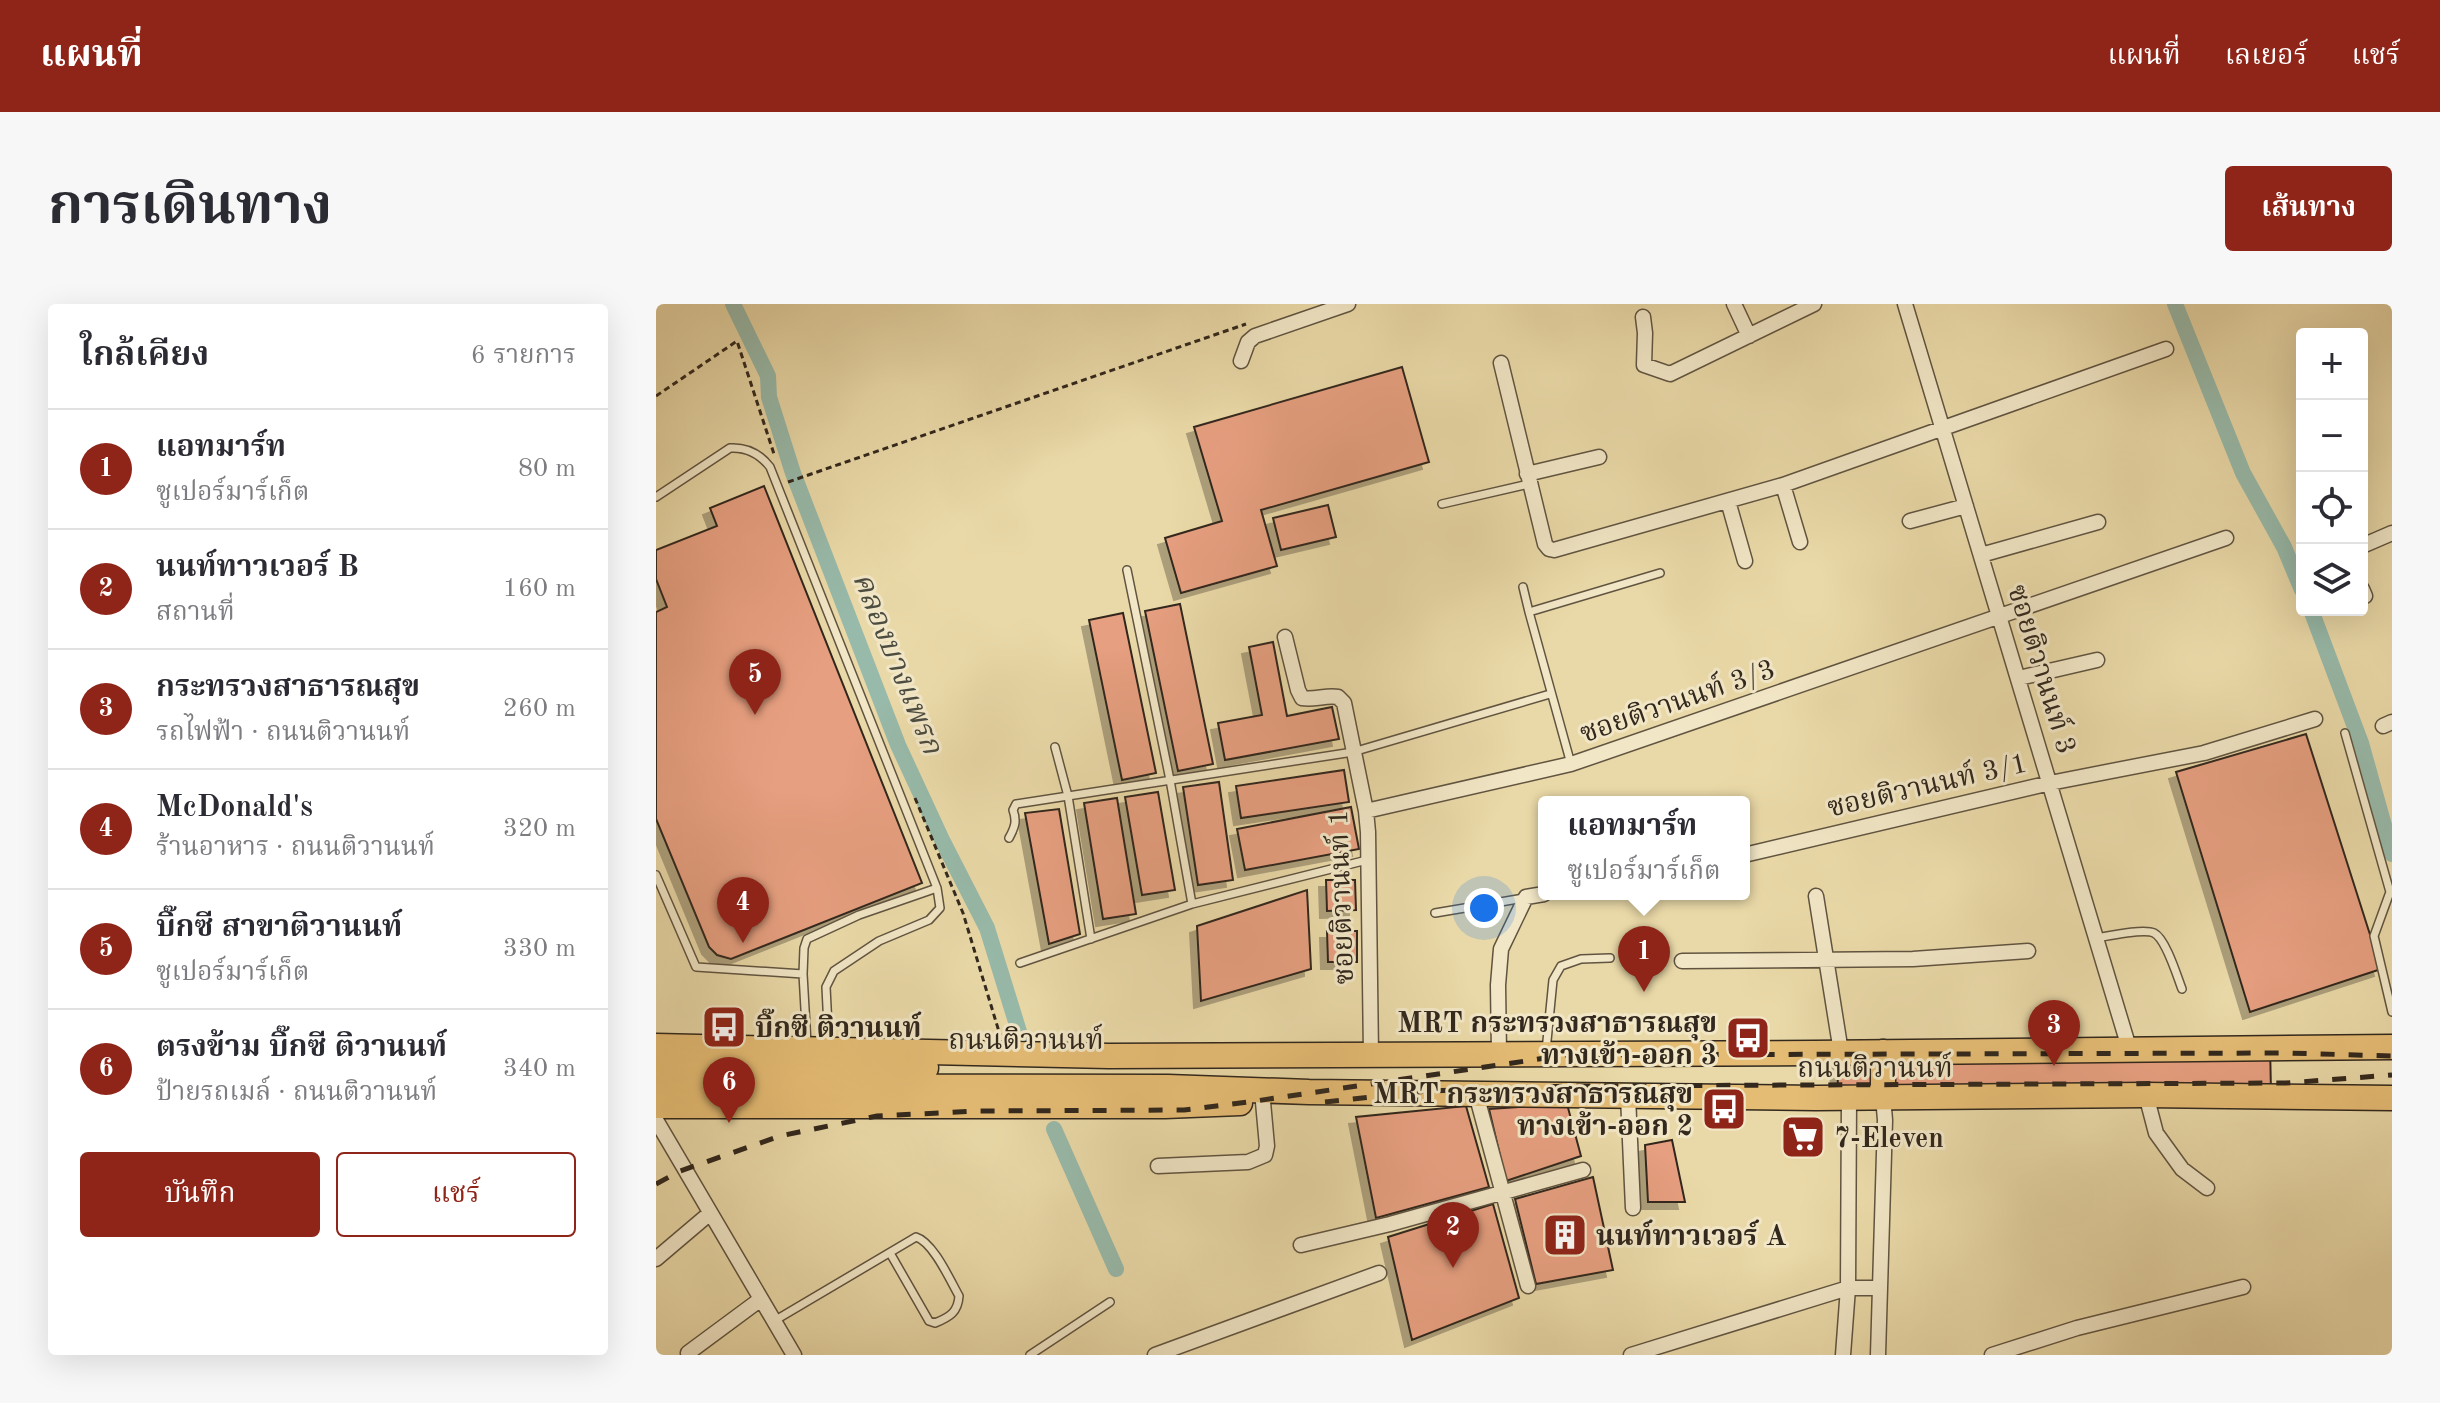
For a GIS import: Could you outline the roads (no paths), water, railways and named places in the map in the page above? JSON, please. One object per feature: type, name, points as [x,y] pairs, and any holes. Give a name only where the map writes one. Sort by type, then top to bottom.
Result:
[{"type":"main road","name":"ถนนติวานนท์","points":[[656,1046],[1109,1056],[2392,1047]]},
{"type":"main road","points":[[1883,1052],[1883,1097]]},
{"type":"main road","name":"ถนนติวานนท์","points":[[656,1086],[849,1077],[1191,1070],[1359,1055]]},
{"type":"main road","name":"ถนนติวานนท์","points":[[656,1067],[849,1077],[1309,1092],[1849,1098],[2146,1095],[2392,1098]]},
{"type":"main road","name":"ถนนติวานนท์","points":[[656,1106],[1165,1106],[1263,1102],[1309,1092]]},
{"type":"street","points":[[1241,361],[1248,342],[1261,334],[1348,304]]},
{"type":"street","points":[[1734,304],[1749,336]]},
{"type":"street","points":[[1643,317],[1644,365],[1670,374],[1814,304]]},
{"type":"street","name":"ซอยติวานนท์ 3","points":[[1905,304],[2130,1051]]},
{"type":"street","points":[[1501,363],[1545,544],[1554,550],[1783,485],[2166,349]]},
{"type":"street","points":[[1528,479],[1599,457]]},
{"type":"street","points":[[1783,485],[1800,542]]},
{"type":"street","points":[[1728,501],[1745,561]]},
{"type":"street","points":[[1910,521],[1966,506]]},
{"type":"street","points":[[1981,555],[2098,522]]},
{"type":"street","points":[[2367,544],[2392,533]]},
{"type":"street","name":"ซอยติวานนท์ 3/3","points":[[1366,811],[1571,764],[2226,538]]},
{"type":"street","name":"ซอยติวานนท์ 1","points":[[1285,637],[1302,698],[1313,700],[1330,696],[1338,697],[1344,703],[1366,811],[1370,918],[1359,1055]]},
{"type":"street","points":[[2019,678],[2097,660]]},
{"type":"street","name":"ซอยติวานนท์ 3/1","points":[[1750,853],[2050,783],[2204,753],[2315,719]]},
{"type":"street","points":[[1499,1053],[1501,949],[1526,897],[1538,895]]},
{"type":"street","points":[[1816,896],[1841,1052]]},
{"type":"street","points":[[1682,961],[1913,959],[2028,951]]},
{"type":"street","points":[[1476,1094],[1528,1286]]},
{"type":"street","points":[[2146,1095],[2156,1133],[2182,1169],[2207,1188]]},
{"type":"street","points":[[1628,1096],[1633,1208]]},
{"type":"street","points":[[1878,1355],[1885,1120],[1883,1097]]},
{"type":"street","points":[[1843,1355],[1848,1288],[1849,1098]]},
{"type":"street","points":[[1158,1166],[1248,1162],[1265,1155],[1263,1102]]},
{"type":"street","points":[[656,1120],[794,1355]]},
{"type":"street","points":[[1301,1245],[1390,1224],[1583,1170]]},
{"type":"street","points":[[656,1259],[709,1214]]},
{"type":"street","points":[[1155,1355],[1379,1273]]},
{"type":"street","points":[[1992,1355],[2077,1328],[2243,1287]]},
{"type":"street","points":[[1631,1355],[1848,1288],[1878,1288]]},
{"type":"street","points":[[688,1353],[761,1299]]},
{"type":"lane","points":[[656,497],[730,448],[741,447],[753,452],[770,467],[937,888],[940,908],[929,920],[879,941],[834,971],[826,987],[818,1049]]},
{"type":"lane","points":[[1442,504],[1528,479]]},
{"type":"lane","points":[[1127,570],[1192,904]]},
{"type":"lane","points":[[1529,612],[1660,573]]},
{"type":"lane","points":[[1523,587],[1571,764]]},
{"type":"lane","points":[[1009,838],[1015,828],[1013,810],[1016,804],[1353,752],[1550,694]]},
{"type":"lane","points":[[2345,733],[2390,892],[2374,936],[2392,1012]]},
{"type":"lane","points":[[1055,747],[1068,796],[1091,939]]},
{"type":"lane","points":[[1020,963],[1192,904],[1367,860]]},
{"type":"lane","points":[[656,875],[696,967],[803,974]]},
{"type":"lane","points":[[818,1049],[803,974],[807,939],[859,915],[937,888]]},
{"type":"lane","points":[[1435,913],[1526,897]]},
{"type":"lane","points":[[2096,938],[2146,931],[2154,933],[2163,943],[2182,989]]},
{"type":"lane","points":[[1546,1053],[1553,980],[1561,966],[1581,959],[1610,958]]},
{"type":"lane","points":[[774,1321],[916,1237],[922,1238],[929,1246],[959,1296],[952,1316],[935,1323],[929,1321],[890,1253]]},
{"type":"lane","points":[[1030,1355],[1110,1302]]},
{"type":"waterway","name":"คลองบางแพรก","points":[[733,304],[768,376],[769,397],[793,473],[898,745],[987,928],[1021,1038]]},
{"type":"waterway","points":[[2175,304],[2243,473],[2284,547],[2296,576]]},
{"type":"waterway","points":[[2313,616],[2361,743],[2392,854]]},
{"type":"waterway","name":"คลองบางแพรก","points":[[1054,1129],[1116,1269]]},
{"type":"railway","points":[[656,1184],[680,1171],[780,1136],[877,1116],[978,1111],[1184,1110],[1566,1055],[2286,1053],[2392,1056]]},
{"type":"railway","points":[[1325,1102],[1428,1091],[1568,1086],[2286,1083],[2392,1075]]},
{"type":"place","name":"บิ๊กซี สาขาติวานนท์","points":[[755,715]]},
{"type":"place","name":"McDonald's","points":[[743,943]]},
{"type":"place","name":"แอทมาร์ท","points":[[1644,992]]},
{"type":"place","name":"บิ๊กซี ติวานนท์","points":[[724,1027]]},
{"type":"place","name":"MRT กระทรวงสาธารณสุข ทางเข้า-ออก 3","points":[[1748,1038]]},
{"type":"place","name":"กระทรวงสาธารณสุข","points":[[2054,1066]]},
{"type":"place","name":"MRT กระทรวงสาธารณสุข ทางเข้า-ออก 2","points":[[1724,1109]]},
{"type":"place","name":"ตรงข้าม บิ๊กซี ติวานนท์","points":[[729,1123]]},
{"type":"place","name":"7-Eleven","points":[[1803,1137]]},
{"type":"place","name":"นนท์ทาวเวอร์ A","points":[[1565,1235]]},
{"type":"place","name":"นนท์ทาวเวอร์ B","points":[[1453,1268]]}]
